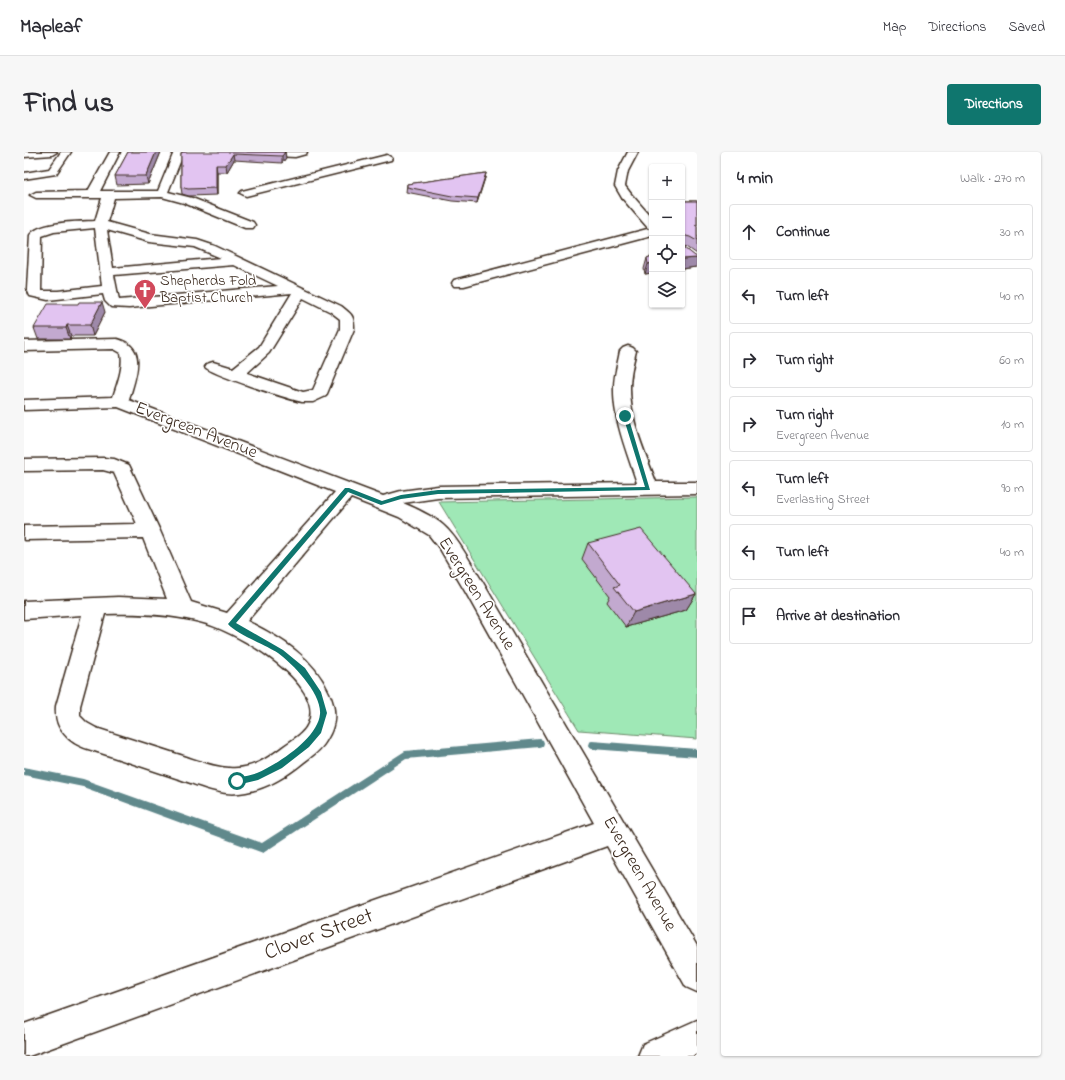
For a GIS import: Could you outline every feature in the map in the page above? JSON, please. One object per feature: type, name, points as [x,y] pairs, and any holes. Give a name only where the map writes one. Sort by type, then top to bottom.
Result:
[{"type":"street","points":[[24,154],[52,152]]},
{"type":"street","points":[[24,176],[52,172],[66,152]]},
{"type":"street","points":[[92,195],[115,152]]},
{"type":"street","points":[[162,194],[179,152]]},
{"type":"street","points":[[253,152],[295,154],[302,152]]},
{"type":"street","points":[[246,193],[387,158],[376,152]]},
{"type":"street","points":[[633,152],[623,172],[620,186],[626,196],[649,222]]},
{"type":"street","points":[[31,165],[59,162]]},
{"type":"street","points":[[36,196],[162,194],[188,200],[249,225]]},
{"type":"street","points":[[44,208],[50,195]]},
{"type":"street","points":[[109,195],[100,224],[112,301],[122,304],[296,290]]},
{"type":"street","points":[[109,289],[49,296],[38,295],[35,293],[36,235],[40,232],[53,228],[100,224],[149,238],[204,246],[336,309],[347,318],[348,329],[320,394],[313,397],[302,397],[213,367]]},
{"type":"street","points":[[459,283],[649,233]]},
{"type":"street","points":[[107,272],[237,261]]},
{"type":"street","points":[[235,375],[264,350],[272,339],[296,290]]},
{"type":"street","points":[[24,346],[117,344],[124,347],[128,351],[130,358],[120,402]]},
{"type":"street","points":[[628,351],[623,375],[622,394],[625,416],[648,489]]},
{"type":"street","name":"Evergreen Avenue","points":[[24,405],[120,402],[406,512],[436,530],[447,544],[478,594],[697,976]]},
{"type":"street","points":[[24,465],[103,464],[114,465],[122,469],[182,608]]},
{"type":"street","points":[[381,503],[401,497],[438,492],[697,488]]},
{"type":"street","points":[[231,624],[347,490]]},
{"type":"street","points":[[24,533],[150,531]]},
{"type":"street","points":[[24,610],[96,606],[153,606],[182,608],[212,616],[231,624],[281,652],[303,670],[318,694],[324,713],[319,730],[306,745],[279,766],[258,777],[237,781],[213,778],[89,737],[78,731],[68,720],[68,706],[96,606]]},
{"type":"street","name":"Clover Street","points":[[24,1041],[614,830]]},
{"type":"street","points":[[655,1056],[697,1037]]},
{"type":"green space","points":[[697,497],[697,739],[579,730],[439,502]]},
{"type":"building","points":[[128,152],[156,152],[146,176],[115,176]]},
{"type":"building","points":[[182,152],[285,152],[282,156],[233,154],[226,165],[216,165],[216,188],[188,189],[181,187]]},
{"type":"building","points":[[486,173],[478,198],[452,196],[407,187],[407,184]]},
{"type":"building","points":[[685,201],[697,201],[697,225],[695,225],[697,226],[697,241],[686,236]]},
{"type":"building","points":[[685,248],[697,256],[697,258],[685,259]]},
{"type":"building","points":[[79,302],[102,302],[90,325],[67,325],[66,328],[34,328],[48,304],[78,304]]},
{"type":"building","points":[[641,529],[696,594],[634,612],[614,587],[620,585],[588,543]]},
{"type":"waterway","points":[[24,771],[83,783],[263,848],[405,755],[540,743]]},
{"type":"waterway","points":[[592,745],[697,753]]},
{"type":"place","name":"Shepherds Fold Baptist Church","points":[[145,310]]},
{"type":"route","points":[[237,781],[258,777],[279,766],[306,745],[319,730],[324,713],[318,694],[303,670],[281,652],[231,624],[347,490],[381,503],[401,497],[438,492],[648,489],[625,416]]}]
